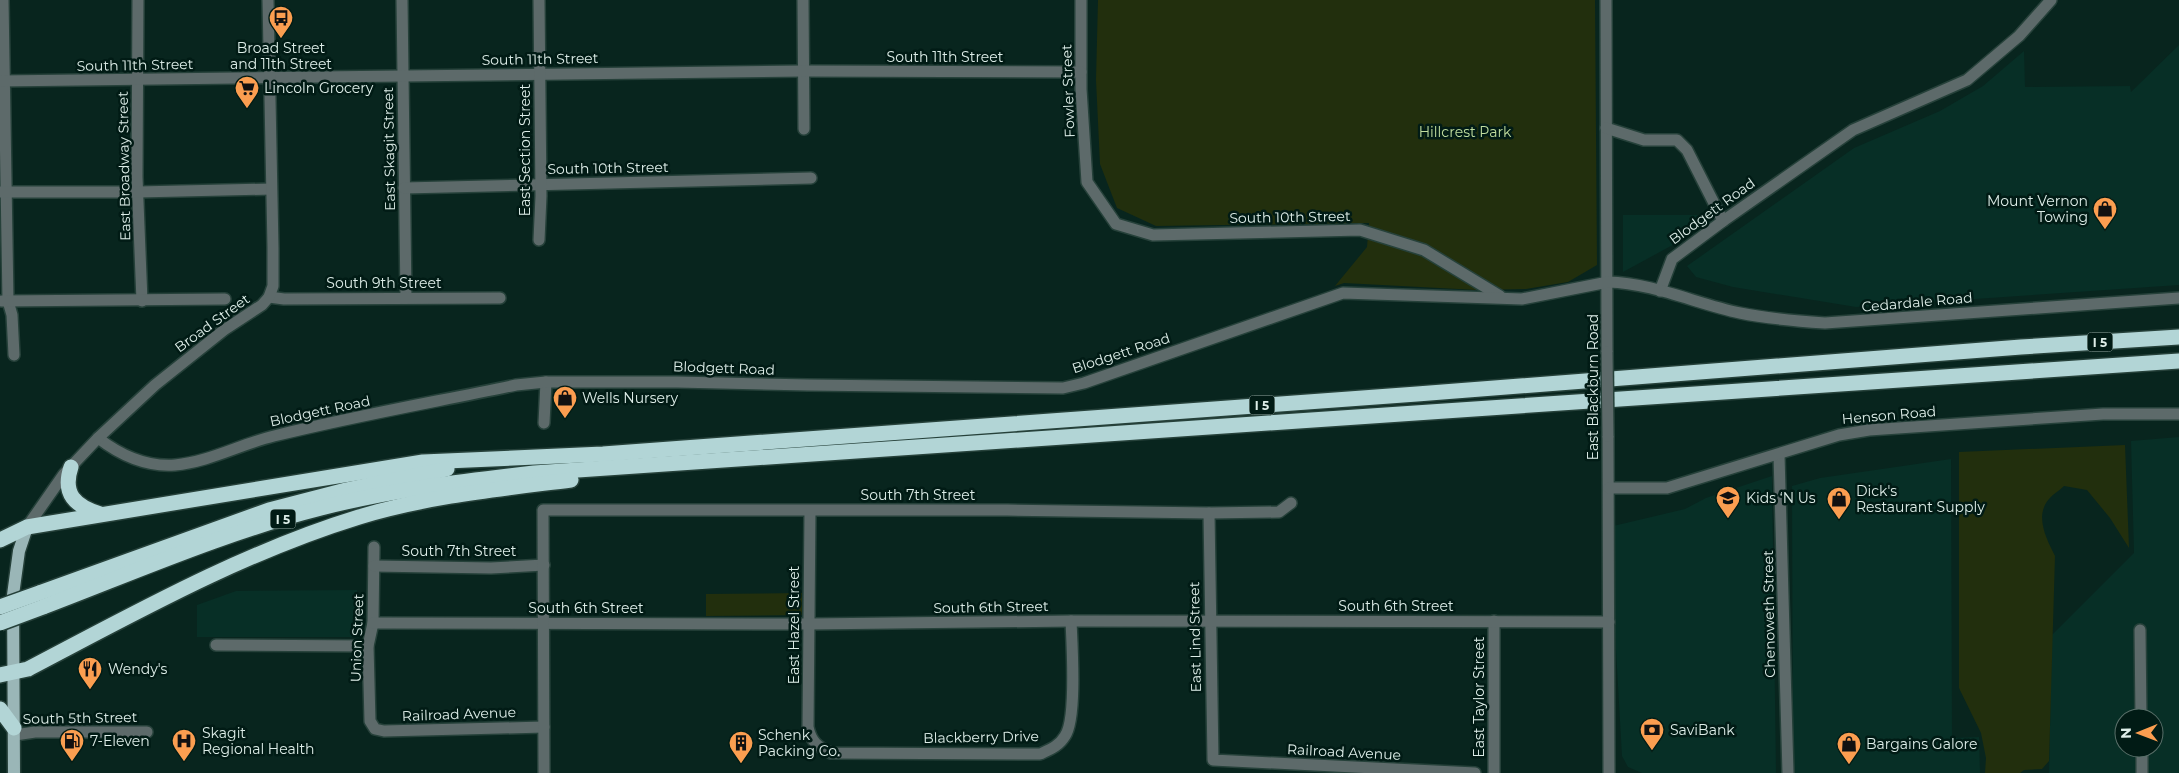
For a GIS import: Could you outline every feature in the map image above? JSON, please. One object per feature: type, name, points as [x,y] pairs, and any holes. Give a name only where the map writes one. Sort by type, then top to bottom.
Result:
[{"type":"highway","points":[[2021,347],[2179,330]]},
{"type":"highway","name":"I 5","points":[[0,623],[41,600],[270,510],[374,484],[502,460],[1407,395],[2021,347],[2179,337]]},
{"type":"highway","name":"I 5","points":[[0,607],[41,600],[240,532],[321,508],[440,484],[534,473],[2179,361]]},
{"type":"highway","points":[[2028,372],[2179,370]]},
{"type":"highway","points":[[0,540],[27,527],[422,462],[502,460]]},
{"type":"highway","points":[[7,674],[28,669],[218,572],[268,550],[359,517],[414,503],[474,492],[727,460]]},
{"type":"highway","points":[[71,467],[68,475],[69,491],[82,507],[102,514]]},
{"type":"highway","points":[[0,709],[14,731]]},
{"type":"main road","name":"Broad Street","points":[[14,773],[14,731],[7,674],[14,580],[19,551],[27,527]]},
{"type":"street","points":[[3,0],[4,301],[12,316],[14,355]]},
{"type":"street","name":"East Broadway Street","points":[[138,0],[138,192],[142,301]]},
{"type":"street","name":"Broad Street","points":[[27,527],[71,467],[98,438],[156,385],[224,330],[262,305],[269,297],[273,286],[268,0]]},
{"type":"street","name":"East Skagit Street","points":[[402,0],[406,298]]},
{"type":"street","name":"East Section Street","points":[[539,0],[541,185],[539,240]]},
{"type":"street","points":[[803,0],[804,129]]},
{"type":"street","name":"Fowler Street","points":[[1081,0],[1080,72],[1087,182]]},
{"type":"street","name":"East Blackburn Road","points":[[1606,0],[1609,773]]},
{"type":"street","name":"Blodgett Road","points":[[98,438],[121,454],[143,461],[174,465],[197,460],[273,436],[516,385],[546,382],[677,382],[808,386],[1063,388],[1084,383],[1344,293],[1522,299],[1608,282],[1660,291],[1672,259],[1723,220],[1854,130],[1967,80],[2019,36],[2051,0]]},
{"type":"street","name":"South 11th Street","points":[[2,81],[803,71],[1080,72]]},
{"type":"street","points":[[1606,128],[1644,140],[1677,140],[1687,150],[1723,220]]},
{"type":"street","name":"South 10th Street","points":[[404,188],[811,178]]},
{"type":"street","name":"South 10th Street","points":[[1087,182],[1116,224],[1153,235],[1360,230],[1424,250],[1501,297]]},
{"type":"street","points":[[3,192],[138,192],[272,188]]},
{"type":"street","name":"Cedardale Road","points":[[1660,291],[1741,313],[1786,321],[1825,323],[2179,298]]},
{"type":"street","name":"South 9th Street","points":[[269,297],[284,299],[500,298]]},
{"type":"street","points":[[4,301],[225,299]]},
{"type":"street","points":[[544,423],[546,382]]},
{"type":"street","name":"Henson Road","points":[[1609,488],[1667,488],[1839,435],[1868,430],[2103,414],[2179,414]]},
{"type":"street","name":"Chenoweth Street","points":[[1779,454],[1788,773]]},
{"type":"street","name":"South 7th Street","points":[[374,566],[491,568],[544,565],[543,510],[1007,510],[1209,513],[1279,512],[1291,503]]},
{"type":"street","name":"East Hazel Street","points":[[810,511],[808,727],[811,738]]},
{"type":"street","name":"East Lind Street","points":[[1209,513],[1212,760]]},
{"type":"street","name":"Union Street","points":[[374,547],[373,623],[368,646],[370,721],[375,729]]},
{"type":"street","points":[[544,565],[544,773]]},
{"type":"street","name":"Blackberry Drive","points":[[811,738],[819,748],[831,753],[1040,754],[1056,747],[1066,735],[1072,705],[1071,621]]},
{"type":"street","name":"East Taylor Street","points":[[1494,621],[1494,773]]},
{"type":"street","name":"South 6th Street","points":[[373,623],[1609,622]]},
{"type":"street","points":[[2140,630],[2141,708]]},
{"type":"street","points":[[216,645],[368,646]]},
{"type":"street","name":"Railroad Avenue","points":[[375,729],[384,732],[544,727]]},
{"type":"street","name":"South 5th Street","points":[[14,731],[147,732]]},
{"type":"street","points":[[2142,758],[2142,773]]},
{"type":"street","name":"Railroad Avenue","points":[[1212,760],[1475,773]]},
{"type":"shaded area","points":[[2179,45],[2179,285],[1856,307],[1733,287],[1696,277],[1687,266],[1854,148],[1940,111],[1983,86],[2024,51],[2025,87],[2130,86],[2131,92]]},
{"type":"shaded area","points":[[1623,215],[1712,215],[1712,218],[1680,241],[1623,272]]},
{"type":"shaded area","points":[[2179,437],[2179,773],[2049,773],[2052,635],[2134,553],[2131,441]]},
{"type":"shaded area","points":[[1951,459],[1952,738],[1979,737],[1980,773],[1793,773],[1792,486],[1820,478]]},
{"type":"shaded area","points":[[1772,476],[1776,773],[1642,773],[1628,767],[1622,756],[1609,527],[1685,509],[1706,498]]},
{"type":"shaded area","points":[[357,590],[358,637],[197,637],[197,605],[236,591]]},
{"type":"green space","name":"Hillcrest Park","points":[[1098,0],[1595,0],[1597,265],[1568,282],[1526,289],[1477,290],[1344,283],[1335,286],[1367,247],[1369,223],[1156,226],[1117,208],[1100,164],[1096,80]]},
{"type":"green space","points":[[2125,445],[2129,548],[2110,518],[2087,490],[2064,486],[2049,499],[2042,513],[2043,528],[2055,556],[2049,761],[2042,769],[2024,770],[2020,773],[1985,773],[1986,758],[1981,733],[1959,688],[1959,452]]},
{"type":"green space","points":[[802,593],[802,615],[706,616],[706,594]]},
{"type":"place","name":"Broad Street and 11th Street","points":[[281,39]]},
{"type":"place","name":"Lincoln Grocery","points":[[247,109]]},
{"type":"place","name":"Mount Vernon Towing","points":[[2105,230]]},
{"type":"place","name":"Wells Nursery","points":[[565,419]]},
{"type":"place","name":"Kids ‘N Us","points":[[1728,519]]},
{"type":"place","name":"Dick's Restaurant Supply","points":[[1839,520]]},
{"type":"place","name":"Wendy's","points":[[90,690]]},
{"type":"place","name":"SaviBank","points":[[1652,751]]},
{"type":"place","name":"7-Eleven","points":[[72,762]]},
{"type":"place","name":"Skagit Regional Health","points":[[184,762]]},
{"type":"place","name":"Schenk Packing Co.","points":[[741,764]]},
{"type":"place","name":"Bargains Galore","points":[[1849,765]]}]
